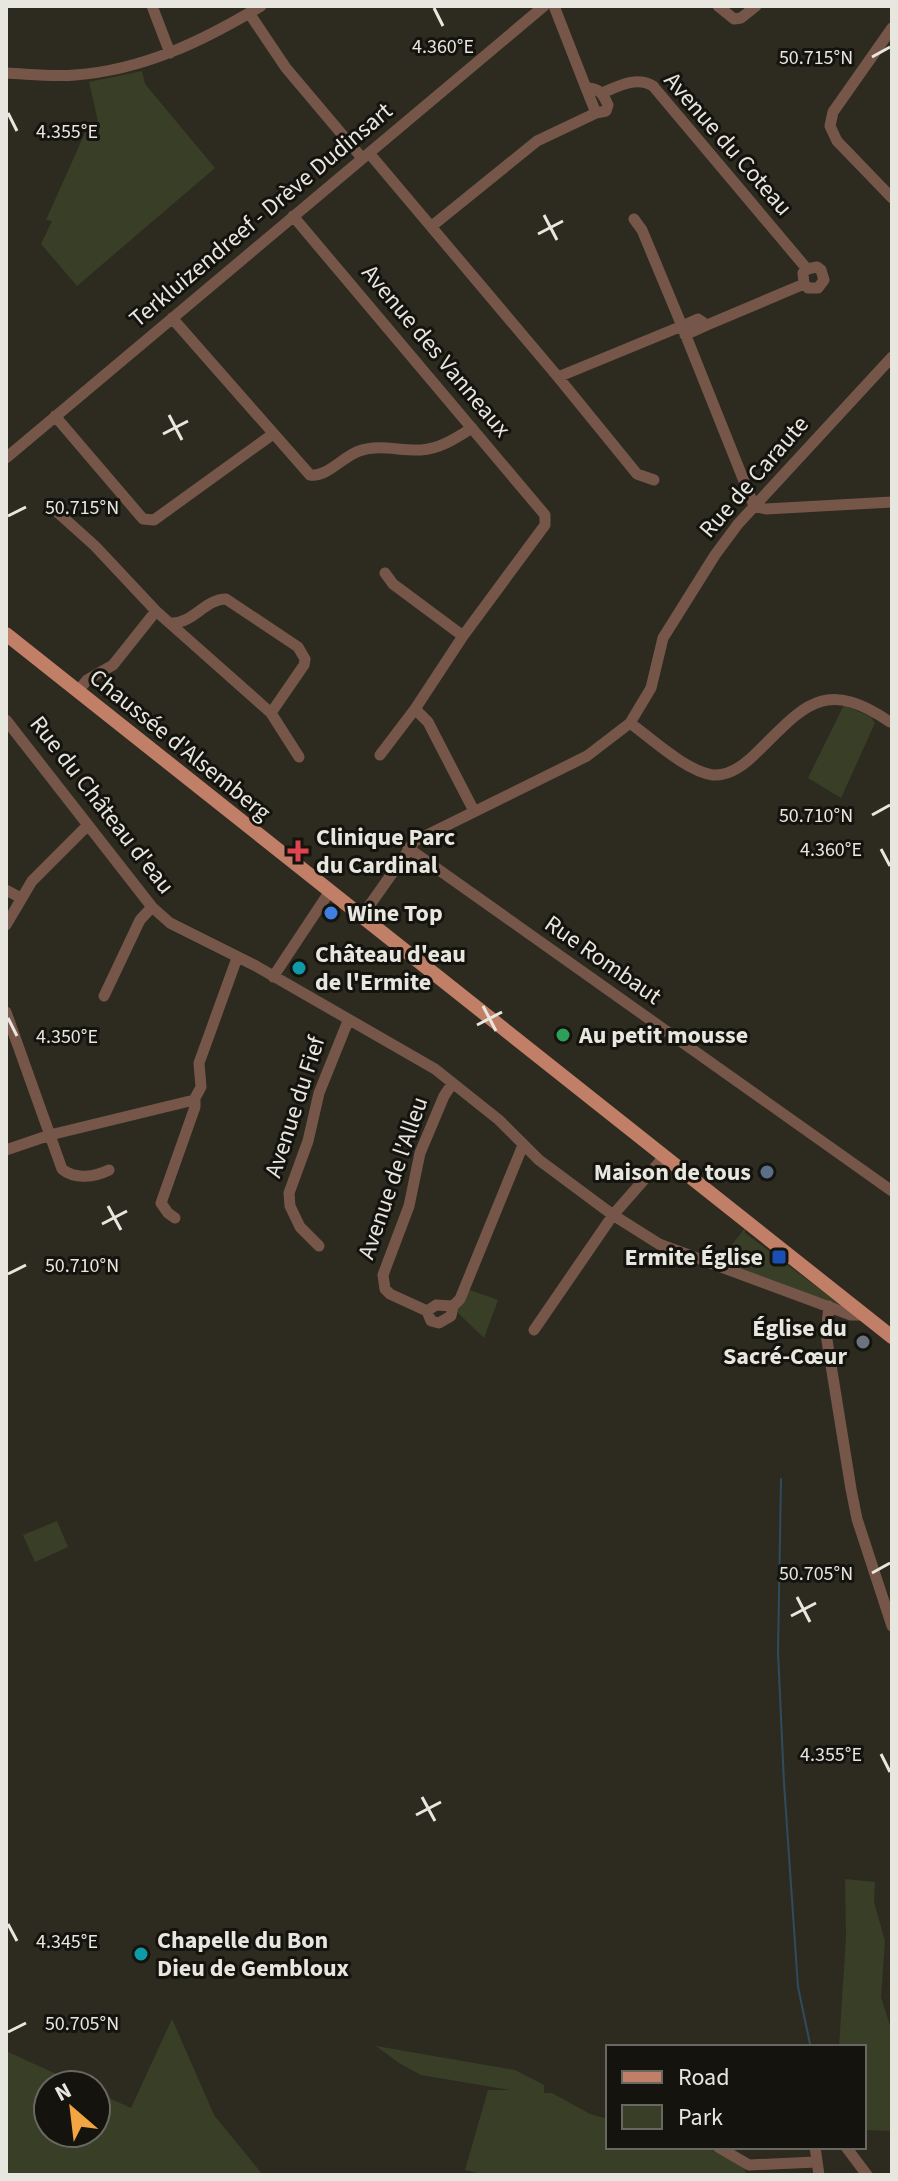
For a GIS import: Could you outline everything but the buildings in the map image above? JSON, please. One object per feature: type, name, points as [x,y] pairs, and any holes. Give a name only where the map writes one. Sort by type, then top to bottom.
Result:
[{"type":"main road","name":"Chaussée d'Alsemberg","points":[[6,634],[892,1337]]},
{"type":"street","points":[[152,6],[170,53]]},
{"type":"street","points":[[6,73],[73,75],[114,70],[170,53],[219,31],[261,6]]},
{"type":"street","name":"Terkluizendreef - Drève Dudinsart","points":[[6,458],[544,6]]},
{"type":"street","points":[[554,6],[596,113]]},
{"type":"street","points":[[718,6],[734,19],[741,18],[756,6]]},
{"type":"street","points":[[249,13],[286,68],[432,226],[637,474],[654,480]]},
{"type":"street","points":[[892,28],[833,112],[830,126],[837,141],[892,198]]},
{"type":"street","name":"Avenue du Coteau","points":[[602,93],[632,81],[653,86],[807,269],[817,267],[824,275],[818,288],[808,288],[804,284],[707,325],[698,319],[683,330]]},
{"type":"street","points":[[432,226],[537,141],[606,111],[608,105],[602,93],[595,88],[586,88]]},
{"type":"street","points":[[883,189],[892,180]]},
{"type":"street","name":"Avenue des Vanneaux","points":[[293,216],[545,515],[545,525],[463,636]]},
{"type":"street","points":[[634,219],[642,230],[754,506],[766,509],[892,502]]},
{"type":"street","points":[[804,284],[803,273],[807,269]]},
{"type":"street","points":[[172,318],[305,473],[315,476],[361,451],[388,447],[421,450],[451,441],[472,428]]},
{"type":"street","points":[[558,377],[683,330]]},
{"type":"street","name":"Rue de Caraute","points":[[362,916],[415,841],[587,756],[630,723],[651,688],[663,638],[670,623],[715,555],[754,506],[892,357]]},
{"type":"street","points":[[55,416],[147,521],[154,520],[273,434]]},
{"type":"street","points":[[56,511],[95,546],[156,611],[271,713],[299,757]]},
{"type":"street","points":[[380,755],[463,636],[393,584],[385,573]]},
{"type":"street","points":[[172,623],[181,623],[211,603],[226,599],[298,647],[305,659],[304,665],[271,713]]},
{"type":"street","points":[[78,691],[87,680],[113,665],[156,611]]},
{"type":"street","points":[[630,723],[691,767],[718,775],[741,767],[813,702],[825,698],[853,703],[890,722]]},
{"type":"street","points":[[415,709],[428,722],[474,811]]},
{"type":"street","name":"Rue du Château d'eau","points":[[6,720],[152,907],[170,923],[404,1049],[499,1120],[553,1171],[650,1239],[679,1253],[851,1315],[865,1315]]},
{"type":"street","points":[[6,925],[32,881],[88,825]]},
{"type":"street","name":"Rue Rombaut","points":[[408,848],[892,1191]]},
{"type":"street","points":[[6,890],[21,898]]},
{"type":"street","points":[[273,977],[330,891]]},
{"type":"street","points":[[104,996],[140,920],[152,907]]},
{"type":"street","points":[[6,1150],[50,1135],[192,1100],[201,1087],[199,1063],[237,958]]},
{"type":"street","points":[[6,1012],[58,1162],[68,1174],[97,1176],[109,1170]]},
{"type":"street","name":"Avenue du Fief","points":[[319,1246],[300,1227],[290,1206],[289,1193],[308,1141],[319,1093],[348,1021]]},
{"type":"street","name":"Avenue de l'Alleu","points":[[452,1084],[420,1153],[409,1206],[383,1275],[385,1289],[390,1294],[427,1311],[431,1321],[439,1323],[451,1316],[453,1306]]},
{"type":"street","points":[[175,1218],[161,1203],[195,1107],[192,1100]]},
{"type":"street","points":[[427,1311],[436,1305],[453,1306],[460,1299],[523,1145]]},
{"type":"street","points":[[534,1330],[613,1215],[664,1157]]},
{"type":"street","points":[[829,1306],[826,1334],[851,1489],[857,1519],[892,1626]]},
{"type":"street","points":[[721,2149],[749,2165],[816,2162]]},
{"type":"street","points":[[815,2149],[819,2175]]},
{"type":"street","points":[[848,2149],[867,2175]]},
{"type":"green space","points":[[142,71],[145,84],[215,168],[77,286],[41,244],[52,221],[46,220],[88,126],[99,126],[89,82]]},
{"type":"green space","points":[[844,705],[871,717],[875,723],[841,798],[808,778]]},
{"type":"green space","points":[[745,1228],[745,1233],[841,1305],[718,1263]]},
{"type":"green space","points":[[467,1289],[498,1300],[484,1338],[457,1312]]},
{"type":"green space","points":[[57,1521],[68,1547],[35,1562],[23,1535]]},
{"type":"green space","points":[[845,1879],[875,1882],[874,1902],[885,1941],[881,1997],[892,2032],[892,2131],[866,2130],[866,2045],[839,2045],[846,1937]]},
{"type":"green space","points":[[172,2019],[214,2115],[263,2175],[6,2175],[6,2051],[45,2069],[32,2069],[32,2149],[112,2149],[112,2099],[131,2108]]},
{"type":"green space","points":[[376,2046],[515,2070],[544,2085],[544,2093],[552,2093],[590,2114],[606,2118],[606,2149],[709,2149],[744,2166],[746,2175],[485,2175],[465,2170],[488,2090],[510,2090],[421,2075]]},
{"type":"waterway","points":[[781,1479],[778,1652],[784,1783],[798,1987],[810,2044]]},
{"type":"place","name":"Clinique Parc du Cardinal","points":[[298,851]]},
{"type":"place","name":"Wine Top","points":[[331,913]]},
{"type":"place","name":"Château d'eau de l'Ermite","points":[[299,968]]},
{"type":"place","name":"Au petit mousse","points":[[563,1035]]},
{"type":"place","name":"Maison de tous","points":[[767,1172]]},
{"type":"place","name":"Ermite Église","points":[[779,1257]]},
{"type":"place","name":"Église du Sacré-Cœur","points":[[863,1342]]},
{"type":"place","name":"Chapelle du Bon Dieu de Gembloux","points":[[141,1954]]}]
